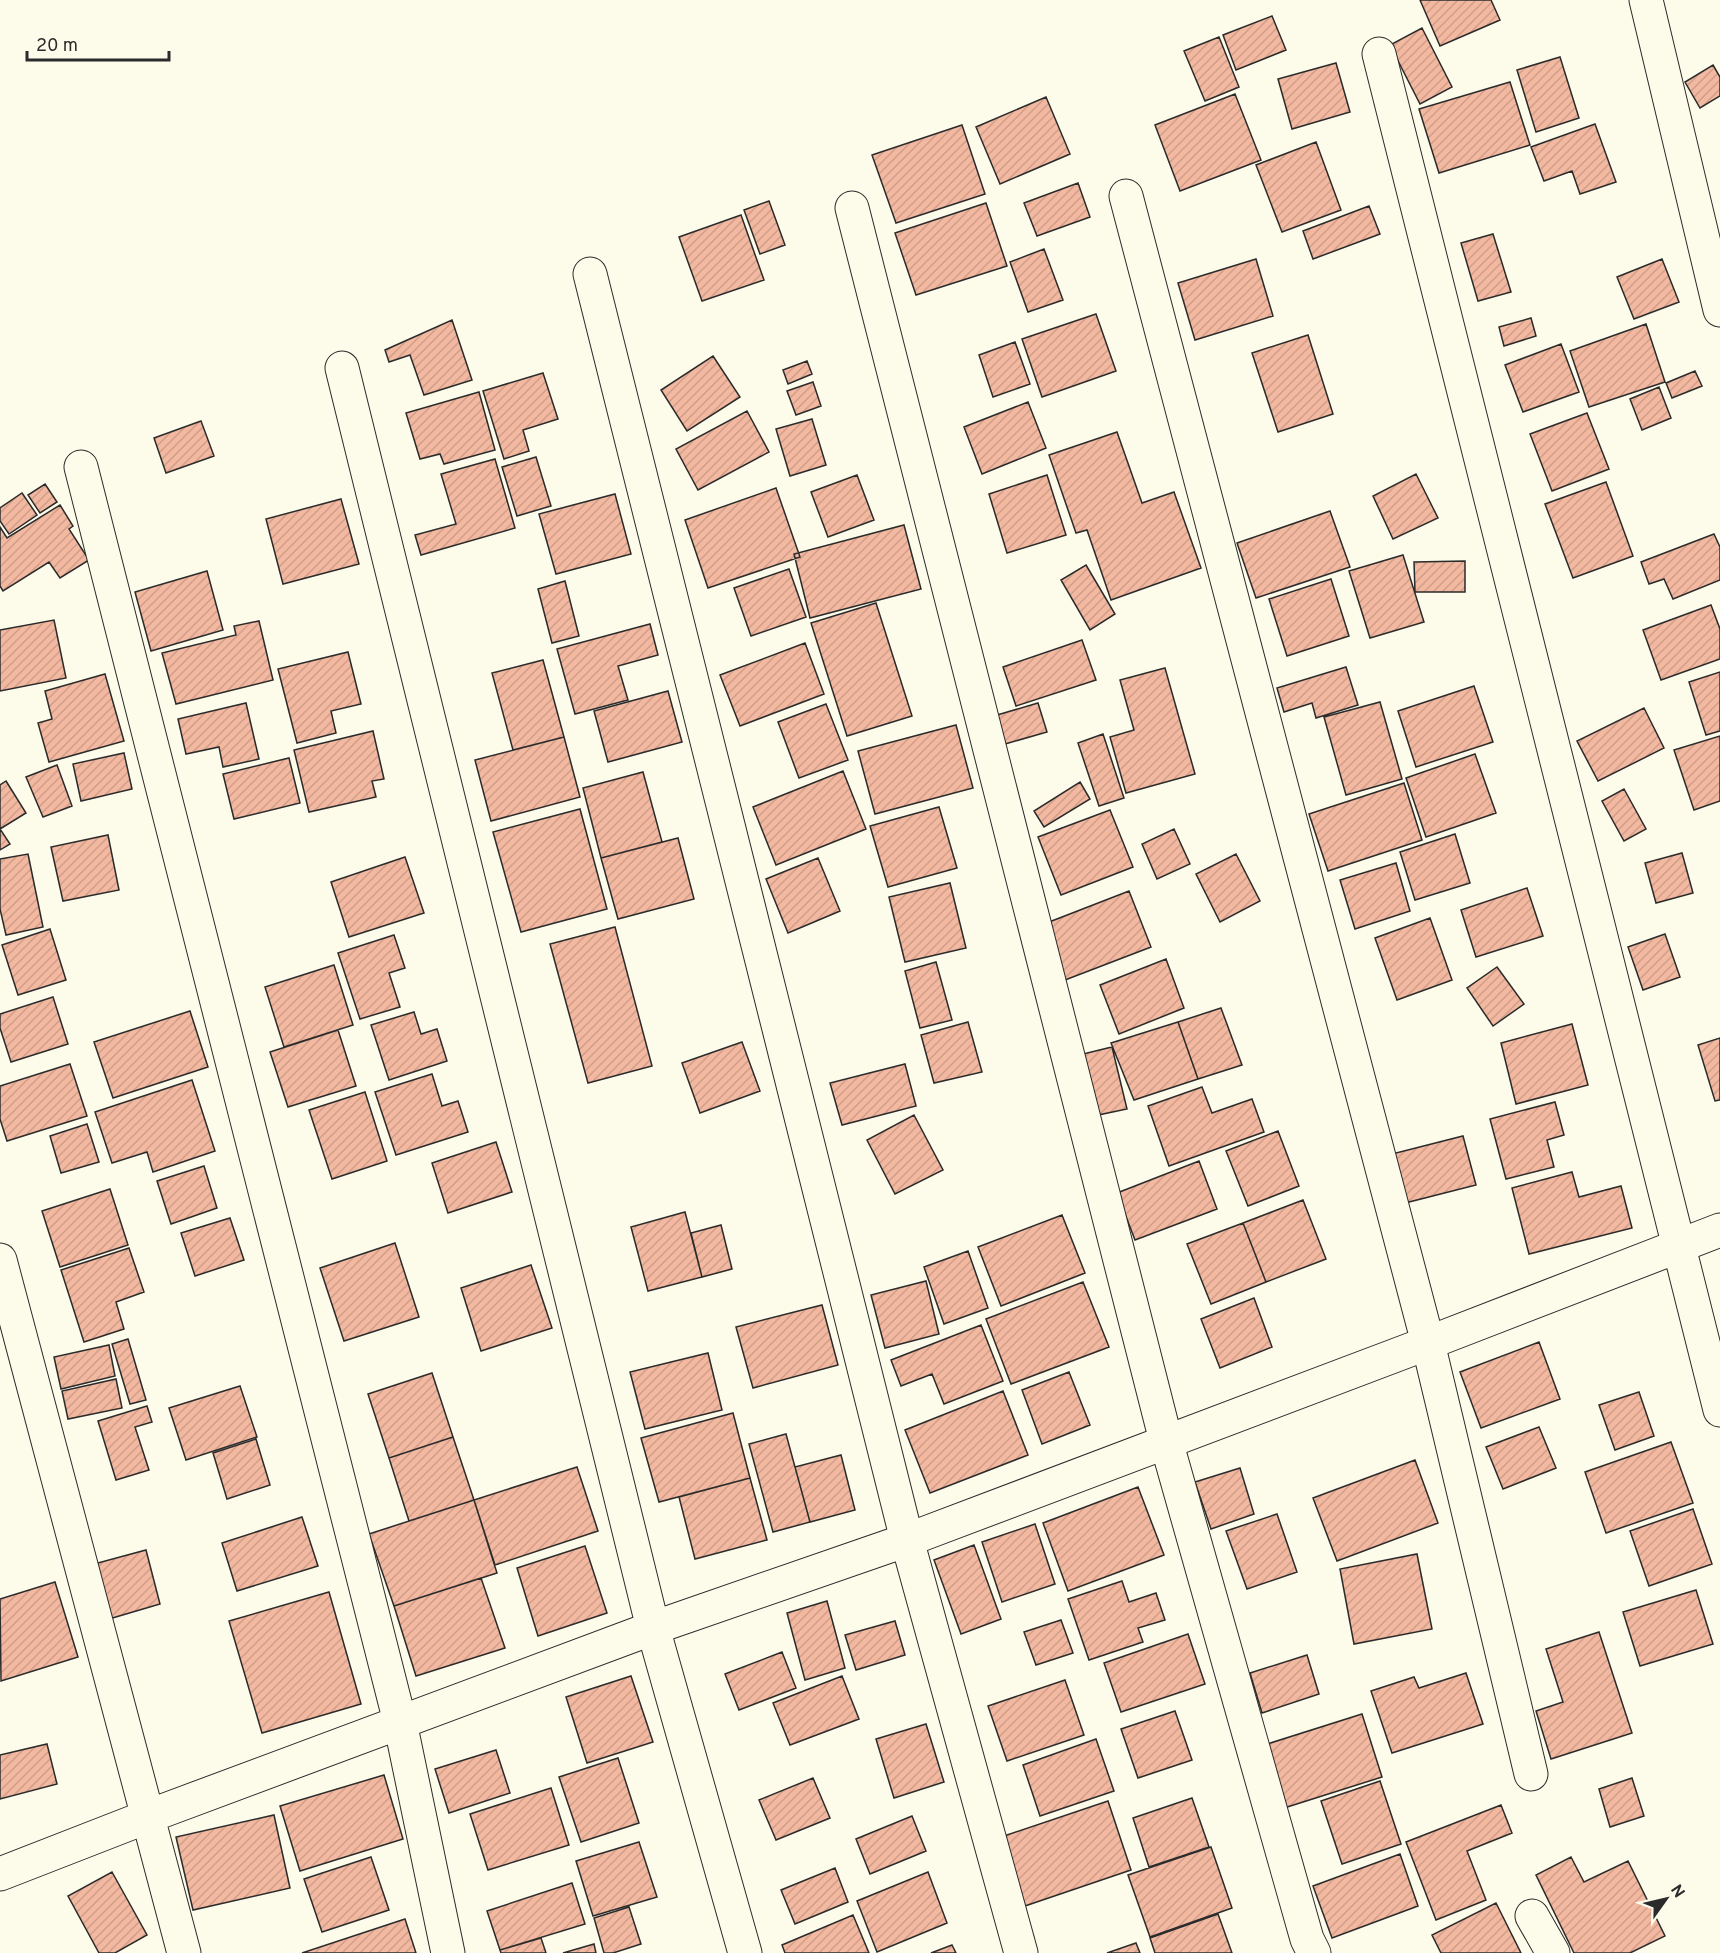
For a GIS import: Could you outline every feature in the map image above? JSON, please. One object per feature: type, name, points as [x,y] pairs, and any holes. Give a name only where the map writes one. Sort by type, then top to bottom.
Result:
[{"type":"street","points":[[1646,0],[1720,310]]},
{"type":"street","points":[[1379,54],[1720,1410]]},
{"type":"street","points":[[1126,196],[1428,1343],[1532,1774]]},
{"type":"street","points":[[852,208],[1166,1441],[1307,1939],[1314,1953]]},
{"type":"street","points":[[590,274],[907,1540],[1021,1953]]},
{"type":"street","points":[[342,368],[653,1628],[745,1953]]},
{"type":"street","points":[[81,467],[400,1722],[448,1953]]},
{"type":"street","points":[[0,1874],[653,1628],[907,1540],[1720,1230]]},
{"type":"street","points":[[0,1260],[184,1953]]},
{"type":"street","points":[[1532,1916],[1553,1953]]},
{"type":"building","points":[[1420,0],[1491,0],[1500,20],[1440,46]]},
{"type":"building","points":[[1272,16],[1286,50],[1236,70],[1223,35]]},
{"type":"building","points":[[1422,28],[1452,87],[1420,104],[1390,45]]},
{"type":"building","points":[[1219,37],[1239,87],[1205,101],[1184,51]]},
{"type":"building","points":[[1560,57],[1579,118],[1536,132],[1517,70]]},
{"type":"building","points":[[1336,63],[1350,112],[1292,129],[1278,79]]},
{"type":"building","points":[[1713,65],[1720,77],[1720,96],[1700,108],[1685,82]]},
{"type":"building","points":[[1510,82],[1530,145],[1439,173],[1419,109]]},
{"type":"building","points":[[1235,94],[1261,160],[1180,191],[1155,125]]},
{"type":"building","points":[[1046,97],[1070,154],[1000,184],[976,127]]},
{"type":"building","points":[[1595,124],[1616,182],[1580,194],[1572,171],[1544,181],[1531,147]]},
{"type":"building","points":[[962,125],[985,194],[896,223],[872,155]]},
{"type":"building","points":[[1316,142],[1341,210],[1282,232],[1256,165]]},
{"type":"building","points":[[1078,183],[1090,217],[1037,236],[1024,203]]},
{"type":"building","points":[[769,201],[785,245],[760,254],[744,210]]},
{"type":"building","points":[[986,203],[1007,266],[916,295],[895,233]]},
{"type":"building","points":[[1369,206],[1380,234],[1313,259],[1303,231]]},
{"type":"building","points":[[741,215],[764,280],[702,301],[679,237]]},
{"type":"building","points":[[1493,234],[1511,292],[1478,301],[1461,243]]},
{"type":"building","points":[[1044,249],[1063,300],[1028,312],[1010,262]]},
{"type":"building","points":[[1256,259],[1273,316],[1195,340],[1178,283]]},
{"type":"building","points":[[1662,259],[1679,302],[1634,319],[1617,277]]},
{"type":"building","points":[[1096,314],[1116,371],[1042,397],[1022,339]]},
{"type":"building","points":[[1531,318],[1536,336],[1504,346],[1499,327]]},
{"type":"building","points":[[452,320],[472,380],[424,395],[410,355],[389,362],[385,350]]},
{"type":"building","points":[[1646,324],[1665,382],[1589,407],[1570,351]]},
{"type":"building","points":[[1308,335],[1333,414],[1278,432],[1252,353]]},
{"type":"building","points":[[1015,342],[1030,384],[993,397],[979,355]]},
{"type":"building","points":[[1561,344],[1579,392],[1523,412],[1505,365]]},
{"type":"building","points":[[713,356],[740,397],[687,431],[661,390]]},
{"type":"building","points":[[807,361],[812,374],[788,384],[783,370]]},
{"type":"building","points":[[1695,371],[1702,386],[1672,398],[1666,383]]},
{"type":"building","points":[[543,373],[558,419],[523,430],[529,451],[504,459],[483,391]]},
{"type":"building","points":[[813,382],[821,406],[796,415],[787,391]]},
{"type":"building","points":[[1659,387],[1671,418],[1642,430],[1630,399]]},
{"type":"building","points":[[479,392],[495,450],[444,464],[440,454],[420,459],[406,413]]},
{"type":"building","points":[[1028,402],[1046,448],[982,474],[964,427]]},
{"type":"building","points":[[747,411],[769,452],[698,490],[676,449]]},
{"type":"building","points":[[1587,413],[1609,469],[1552,491],[1530,434]]},
{"type":"building","points":[[812,419],[826,465],[790,476],[776,429]]},
{"type":"building","points":[[201,421],[214,456],[166,473],[154,438]]},
{"type":"building","points":[[1117,432],[1142,503],[1174,492],[1201,568],[1111,600],[1087,530],[1076,533],[1049,455]]},
{"type":"building","points":[[536,457],[551,506],[517,516],[502,467]]},
{"type":"building","points":[[495,459],[515,528],[421,555],[415,535],[456,524],[441,474]]},
{"type":"building","points":[[1416,474],[1438,518],[1393,539],[1373,496]]},
{"type":"building","points":[[857,475],[874,520],[828,537],[811,492]]},
{"type":"building","points":[[1047,475],[1066,535],[1007,553],[989,494]]},
{"type":"building","points":[[1606,482],[1633,556],[1573,578],[1545,504]]},
{"type":"building","points":[[45,484],[57,502],[40,513],[28,495]]},
{"type":"building","points":[[776,488],[800,557],[708,588],[685,520]]},
{"type":"building","points":[[22,493],[37,515],[9,534],[0,521],[0,508]]},
{"type":"building","points":[[615,494],[631,554],[556,574],[539,514]]},
{"type":"building","points":[[341,499],[359,564],[283,584],[266,519]]},
{"type":"building","points":[[60,505],[73,526],[69,529],[89,560],[60,578],[49,562],[3,591],[0,586],[0,527],[7,538]]},
{"type":"building","points":[[1330,511],[1350,567],[1256,598],[1237,543]]},
{"type":"building","points":[[904,525],[921,589],[810,618],[794,554]]},
{"type":"building","points":[[1714,534],[1720,547],[1720,580],[1673,599],[1664,579],[1649,584],[1641,562]]},
{"type":"building","points":[[1403,555],[1424,622],[1370,638],[1349,571]]},
{"type":"building","points":[[1465,561],[1465,592],[1415,592],[1414,562]]},
{"type":"building","points":[[1086,565],[1115,614],[1090,630],[1061,580]]},
{"type":"building","points":[[789,569],[806,617],[751,636],[734,588]]},
{"type":"building","points":[[207,571],[223,630],[151,651],[135,592]]},
{"type":"building","points":[[1331,579],[1349,636],[1287,656],[1269,599]]},
{"type":"building","points":[[565,581],[579,636],[552,643],[538,589]]},
{"type":"building","points":[[876,603],[912,716],[847,736],[811,623]]},
{"type":"building","points":[[1711,605],[1720,629],[1720,659],[1661,680],[1643,630]]},
{"type":"building","points":[[54,620],[66,678],[0,691],[0,630]]},
{"type":"building","points":[[259,621],[273,680],[176,704],[162,653],[236,635],[234,626]]},
{"type":"building","points":[[650,624],[658,655],[618,666],[628,700],[575,714],[557,649]]},
{"type":"building","points":[[1082,640],[1096,680],[1016,706],[1003,667]]},
{"type":"building","points":[[805,643],[824,694],[740,726],[720,675]]},
{"type":"building","points":[[348,652],[361,704],[331,711],[336,733],[297,743],[278,669]]},
{"type":"building","points":[[543,660],[564,737],[513,750],[492,673]]},
{"type":"building","points":[[1346,667],[1358,705],[1316,718],[1312,703],[1284,712],[1277,688]]},
{"type":"building","points":[[1165,668],[1195,774],[1126,793],[1110,737],[1134,730],[1120,680]]},
{"type":"building","points":[[1720,672],[1720,731],[1706,735],[1689,682]]},
{"type":"building","points":[[105,674],[124,741],[49,762],[38,723],[52,719],[45,691]]},
{"type":"building","points":[[1474,686],[1493,742],[1416,767],[1398,711]]},
{"type":"building","points":[[668,691],[682,742],[608,762],[594,711]]},
{"type":"building","points":[[1380,702],[1402,779],[1346,795],[1324,717]]},
{"type":"building","points":[[246,703],[259,759],[223,767],[219,747],[186,754],[178,719]]},
{"type":"building","points":[[1038,703],[1047,732],[1005,744],[997,715]]},
{"type":"building","points":[[826,704],[848,760],[799,778],[778,722]]},
{"type":"building","points":[[1644,708],[1664,748],[1598,781],[1577,741]]},
{"type":"building","points":[[956,725],[973,788],[875,814],[858,751]]},
{"type":"building","points":[[373,731],[384,779],[372,781],[376,797],[309,812],[294,750]]},
{"type":"building","points":[[1103,734],[1124,798],[1099,806],[1078,743]]},
{"type":"building","points":[[1720,736],[1720,801],[1694,810],[1674,750]]},
{"type":"building","points":[[564,737],[580,797],[491,821],[475,760]]},
{"type":"building","points":[[124,753],[132,789],[81,801],[73,764]]},
{"type":"building","points":[[1475,754],[1496,813],[1426,837],[1406,778]]},
{"type":"building","points":[[289,758],[300,803],[234,819],[223,774]]},
{"type":"building","points":[[57,765],[72,806],[43,817],[26,777]]},
{"type":"building","points":[[843,771],[866,829],[776,865],[753,807]]},
{"type":"building","points":[[643,772],[662,842],[601,858],[583,788]]},
{"type":"building","points":[[6,781],[26,813],[0,829],[0,785]]},
{"type":"building","points":[[1080,782],[1090,799],[1044,827],[1034,811]]},
{"type":"building","points":[[1404,783],[1422,840],[1328,871],[1309,814]]},
{"type":"building","points":[[1624,789],[1646,829],[1624,841],[1602,801]]},
{"type":"building","points":[[939,807],[957,868],[888,887],[870,826]]},
{"type":"building","points":[[580,809],[607,909],[521,932],[493,832]]},
{"type":"building","points":[[1110,810],[1133,867],[1061,895],[1038,837]]},
{"type":"building","points":[[0,829],[10,844],[0,850]]},
{"type":"building","points":[[1174,829],[1190,864],[1157,879],[1142,844]]},
{"type":"building","points":[[1455,834],[1470,883],[1415,900],[1400,852]]},
{"type":"building","points":[[108,835],[119,890],[63,901],[51,847]]},
{"type":"building","points":[[678,838],[694,899],[618,919],[601,858]]},
{"type":"building","points":[[1682,853],[1693,893],[1656,903],[1645,863]]},
{"type":"building","points":[[28,854],[43,927],[6,935],[0,909],[0,859]]},
{"type":"building","points":[[1236,854],[1260,901],[1220,922],[1196,874]]},
{"type":"building","points":[[405,857],[424,913],[349,937],[331,882]]},
{"type":"building","points":[[818,858],[840,911],[788,933],[766,879]]},
{"type":"building","points":[[1396,863],[1410,911],[1355,929],[1340,880]]},
{"type":"building","points":[[950,883],[966,948],[905,962],[889,897]]},
{"type":"building","points":[[1527,888],[1543,936],[1476,957],[1461,910]]},
{"type":"building","points":[[1129,891],[1151,947],[1065,980],[1044,924]]},
{"type":"building","points":[[1430,918],[1452,980],[1397,1000],[1375,938]]},
{"type":"building","points":[[615,927],[652,1066],[588,1083],[550,944]]},
{"type":"building","points":[[50,929],[66,980],[18,995],[2,945]]},
{"type":"building","points":[[1665,934],[1680,977],[1643,990],[1628,947]]},
{"type":"building","points":[[394,935],[405,968],[389,973],[400,1007],[360,1019],[338,953]]},
{"type":"building","points":[[1166,959],[1184,1008],[1119,1034],[1100,985]]},
{"type":"building","points":[[936,962],[952,1020],[920,1028],[905,971]]},
{"type":"building","points":[[334,965],[353,1025],[284,1047],[265,987]]},
{"type":"building","points":[[1497,967],[1524,1004],[1493,1026],[1467,988]]},
{"type":"building","points":[[53,997],[68,1044],[11,1062],[0,1028],[0,1014]]},
{"type":"building","points":[[1221,1008],[1242,1065],[1198,1079],[1178,1022]]},
{"type":"building","points":[[190,1011],[208,1067],[113,1098],[94,1042]]},
{"type":"building","points":[[414,1012],[421,1034],[437,1029],[447,1061],[389,1080],[371,1025]]},
{"type":"building","points":[[968,1022],[982,1072],[934,1083],[921,1035]]},
{"type":"building","points":[[1178,1022],[1198,1079],[1134,1100],[1111,1043]]},
{"type":"building","points":[[1572,1024],[1588,1085],[1516,1104],[1501,1043]]},
{"type":"building","points":[[338,1030],[356,1086],[288,1107],[270,1052]]},
{"type":"building","points":[[1720,1038],[1720,1100],[1715,1101],[1698,1045]]},
{"type":"building","points":[[742,1042],[760,1091],[700,1113],[682,1063]]},
{"type":"building","points":[[1112,1047],[1127,1109],[1098,1115],[1083,1054]]},
{"type":"building","points":[[70,1064],[87,1116],[7,1141],[0,1119],[0,1086]]},
{"type":"building","points":[[905,1064],[916,1106],[842,1125],[830,1083]]},
{"type":"building","points":[[432,1074],[442,1106],[458,1101],[468,1132],[396,1155],[375,1092]]},
{"type":"building","points":[[192,1080],[215,1151],[153,1172],[147,1152],[112,1163],[95,1112]]},
{"type":"building","points":[[1202,1087],[1212,1113],[1252,1099],[1264,1132],[1169,1166],[1148,1106]]},
{"type":"building","points":[[365,1092],[387,1161],[332,1179],[309,1110]]},
{"type":"building","points":[[1555,1102],[1564,1135],[1547,1140],[1554,1167],[1506,1179],[1490,1119]]},
{"type":"building","points":[[914,1115],[943,1170],[895,1194],[867,1140]]},
{"type":"building","points":[[87,1124],[99,1162],[61,1173],[50,1136]]},
{"type":"building","points":[[1278,1131],[1299,1186],[1248,1206],[1226,1151]]},
{"type":"building","points":[[1463,1136],[1476,1185],[1405,1203],[1392,1154]]},
{"type":"building","points":[[496,1142],[512,1192],[448,1213],[432,1163]]},
{"type":"building","points":[[1199,1161],[1217,1209],[1135,1240],[1117,1193]]},
{"type":"building","points":[[204,1166],[217,1208],[171,1224],[157,1181]]},
{"type":"building","points":[[1572,1172],[1579,1197],[1621,1186],[1632,1228],[1529,1254],[1512,1188]]},
{"type":"building","points":[[110,1189],[128,1245],[60,1267],[42,1211]]},
{"type":"building","points":[[1303,1200],[1326,1259],[1266,1282],[1243,1223]]},
{"type":"building","points":[[685,1212],[702,1277],[648,1291],[631,1227]]},
{"type":"building","points":[[1062,1215],[1085,1273],[1001,1306],[978,1247]]},
{"type":"building","points":[[230,1218],[244,1260],[195,1276],[181,1233]]},
{"type":"building","points":[[1243,1223],[1266,1282],[1211,1304],[1187,1244]]},
{"type":"building","points":[[721,1225],[732,1269],[702,1277],[691,1233]]},
{"type":"building","points":[[395,1243],[419,1317],[344,1341],[320,1268]]},
{"type":"building","points":[[129,1248],[144,1292],[116,1302],[124,1329],[84,1342],[61,1270]]},
{"type":"building","points":[[968,1251],[988,1308],[944,1324],[924,1267]]},
{"type":"building","points":[[531,1265],[552,1328],[481,1351],[461,1288]]},
{"type":"building","points":[[926,1281],[939,1334],[885,1348],[871,1295]]},
{"type":"building","points":[[1083,1282],[1109,1347],[1011,1384],[986,1319]]},
{"type":"building","points":[[1254,1298],[1272,1347],[1220,1368],[1201,1319]]},
{"type":"building","points":[[822,1305],[838,1365],[753,1388],[736,1327]]},
{"type":"building","points":[[981,1325],[1003,1381],[944,1404],[932,1374],[901,1386],[891,1360]]},
{"type":"building","points":[[128,1339],[146,1400],[130,1404],[112,1344]]},
{"type":"building","points":[[1539,1342],[1560,1399],[1481,1428],[1460,1372]]},
{"type":"building","points":[[109,1345],[115,1376],[61,1389],[54,1357]]},
{"type":"building","points":[[708,1353],[722,1410],[645,1429],[630,1372]]},
{"type":"building","points":[[1069,1372],[1090,1425],[1042,1444],[1022,1390]]},
{"type":"building","points":[[432,1373],[453,1437],[389,1458],[368,1394]]},
{"type":"building","points":[[116,1379],[122,1408],[68,1419],[62,1391]]},
{"type":"building","points":[[240,1386],[257,1437],[186,1460],[169,1408]]},
{"type":"building","points":[[1003,1391],[1028,1455],[930,1493],[905,1430]]},
{"type":"building","points":[[1639,1392],[1654,1436],[1615,1450],[1599,1405]]},
{"type":"building","points":[[147,1406],[152,1422],[135,1427],[149,1470],[116,1480],[98,1421]]},
{"type":"building","points":[[733,1413],[750,1478],[659,1502],[641,1438]]},
{"type":"building","points":[[1539,1427],[1556,1468],[1503,1489],[1486,1447]]},
{"type":"building","points":[[786,1434],[810,1522],[773,1532],[749,1444]]},
{"type":"building","points":[[453,1437],[474,1500],[409,1521],[389,1458]]},
{"type":"building","points":[[256,1439],[270,1485],[227,1499],[213,1453]]},
{"type":"building","points":[[1671,1442],[1693,1503],[1606,1533],[1585,1472]]},
{"type":"building","points":[[841,1455],[855,1510],[810,1522],[795,1467]]},
{"type":"building","points":[[1415,1460],[1438,1523],[1337,1561],[1313,1498]]},
{"type":"building","points":[[577,1467],[598,1531],[495,1565],[474,1500]]},
{"type":"building","points":[[1240,1468],[1254,1514],[1211,1529],[1195,1482]]},
{"type":"building","points":[[750,1478],[767,1540],[695,1559],[679,1497]]},
{"type":"building","points":[[1138,1487],[1164,1555],[1068,1591],[1043,1523]]},
{"type":"building","points":[[474,1500],[497,1573],[394,1606],[369,1534]]},
{"type":"building","points":[[1693,1509],[1712,1564],[1649,1586],[1630,1531]]},
{"type":"building","points":[[1277,1514],[1297,1572],[1247,1589],[1226,1531]]},
{"type":"building","points":[[302,1517],[318,1566],[237,1591],[222,1543]]},
{"type":"building","points":[[1035,1524],[1055,1584],[1002,1602],[982,1542]]},
{"type":"building","points":[[974,1545],[1001,1619],[961,1634],[934,1560]]},
{"type":"building","points":[[585,1546],[607,1613],[538,1636],[517,1568]]},
{"type":"building","points":[[146,1550],[160,1604],[109,1619],[94,1564]]},
{"type":"building","points":[[1417,1554],[1432,1629],[1354,1644],[1340,1569]]},
{"type":"building","points":[[481,1578],[505,1648],[416,1676],[394,1606]]},
{"type":"building","points":[[1122,1581],[1129,1602],[1156,1593],[1165,1620],[1138,1628],[1143,1642],[1089,1660],[1068,1599]]},
{"type":"building","points":[[55,1582],[78,1657],[1,1681],[0,1599]]},
{"type":"building","points":[[1696,1590],[1713,1644],[1640,1666],[1623,1612]]},
{"type":"building","points":[[329,1592],[361,1704],[262,1733],[229,1621]]},
{"type":"building","points":[[827,1601],[845,1668],[805,1680],[787,1613]]},
{"type":"building","points":[[1061,1620],[1073,1653],[1036,1665],[1024,1632]]},
{"type":"building","points":[[895,1621],[905,1655],[856,1670],[845,1635]]},
{"type":"building","points":[[1599,1632],[1632,1733],[1551,1759],[1536,1711],[1563,1702],[1546,1649]]},
{"type":"building","points":[[1188,1634],[1205,1684],[1121,1712],[1104,1663]]},
{"type":"building","points":[[782,1652],[796,1688],[739,1710],[725,1674]]},
{"type":"building","points":[[1307,1655],[1319,1694],[1262,1713],[1250,1673]]},
{"type":"building","points":[[1466,1673],[1483,1724],[1392,1753],[1371,1691],[1414,1677],[1419,1688]]},
{"type":"building","points":[[631,1676],[653,1742],[587,1763],[566,1697]]},
{"type":"building","points":[[842,1676],[859,1719],[790,1745],[773,1703]]},
{"type":"building","points":[[1065,1680],[1084,1735],[1007,1761],[988,1706]]},
{"type":"building","points":[[1175,1711],[1192,1760],[1138,1778],[1121,1729]]},
{"type":"building","points":[[1362,1714],[1382,1777],[1284,1808],[1264,1745]]},
{"type":"building","points":[[926,1724],[944,1782],[894,1798],[876,1739]]},
{"type":"building","points":[[1096,1739],[1114,1791],[1040,1816],[1023,1765]]},
{"type":"building","points":[[47,1744],[57,1784],[0,1799],[0,1755]]},
{"type":"building","points":[[496,1750],[510,1793],[449,1813],[435,1769]]},
{"type":"building","points":[[618,1758],[639,1823],[581,1842],[559,1777]]},
{"type":"building","points":[[384,1775],[403,1839],[300,1871],[280,1806]]},
{"type":"building","points":[[813,1778],[830,1818],[776,1840],[759,1800]]},
{"type":"building","points":[[1632,1778],[1644,1816],[1610,1827],[1599,1789]]},
{"type":"building","points":[[1380,1781],[1401,1844],[1342,1864],[1321,1801]]},
{"type":"building","points":[[551,1788],[569,1845],[488,1870],[470,1814]]},
{"type":"building","points":[[1192,1798],[1209,1847],[1149,1867],[1133,1818]]},
{"type":"building","points":[[1108,1801],[1131,1870],[1019,1908],[995,1839]]},
{"type":"building","points":[[1501,1805],[1512,1833],[1467,1851],[1486,1900],[1436,1920],[1406,1842]]},
{"type":"building","points":[[274,1815],[290,1888],[193,1910],[176,1837]]},
{"type":"building","points":[[912,1816],[926,1851],[870,1874],[856,1839]]},
{"type":"building","points":[[639,1842],[657,1897],[593,1916],[576,1861]]},
{"type":"building","points":[[1211,1847],[1232,1908],[1150,1937],[1128,1875]]},
{"type":"building","points":[[1400,1854],[1418,1906],[1332,1938],[1313,1886]]},
{"type":"building","points":[[371,1857],[389,1910],[322,1932],[304,1879]]},
{"type":"building","points":[[1571,1857],[1584,1882],[1628,1861],[1665,1936],[1630,1953],[1574,1953],[1536,1875]]},
{"type":"building","points":[[835,1868],[848,1902],[795,1924],[781,1890]]},
{"type":"building","points":[[112,1872],[147,1935],[115,1953],[99,1953],[68,1896]]},
{"type":"building","points":[[928,1872],[947,1923],[877,1952],[857,1901]]},
{"type":"building","points":[[572,1883],[585,1924],[500,1950],[487,1911]]},
{"type":"building","points":[[1496,1903],[1521,1953],[1441,1953],[1432,1935]]},
{"type":"building","points":[[629,1907],[641,1944],[613,1953],[604,1953],[594,1918]]},
{"type":"building","points":[[1218,1914],[1232,1953],[1155,1953],[1150,1938]]},
{"type":"building","points":[[853,1915],[869,1953],[785,1953],[782,1945]]},
{"type":"building","points":[[405,1919],[416,1953],[302,1953]]},
{"type":"building","points":[[541,1938],[546,1953],[501,1953],[500,1950]]},
{"type":"building","points":[[1136,1943],[1140,1953],[1107,1953]]},
{"type":"building","points":[[594,1944],[596,1953],[563,1953]]},
{"type":"building","points":[[952,1945],[956,1953],[931,1953]]}]
